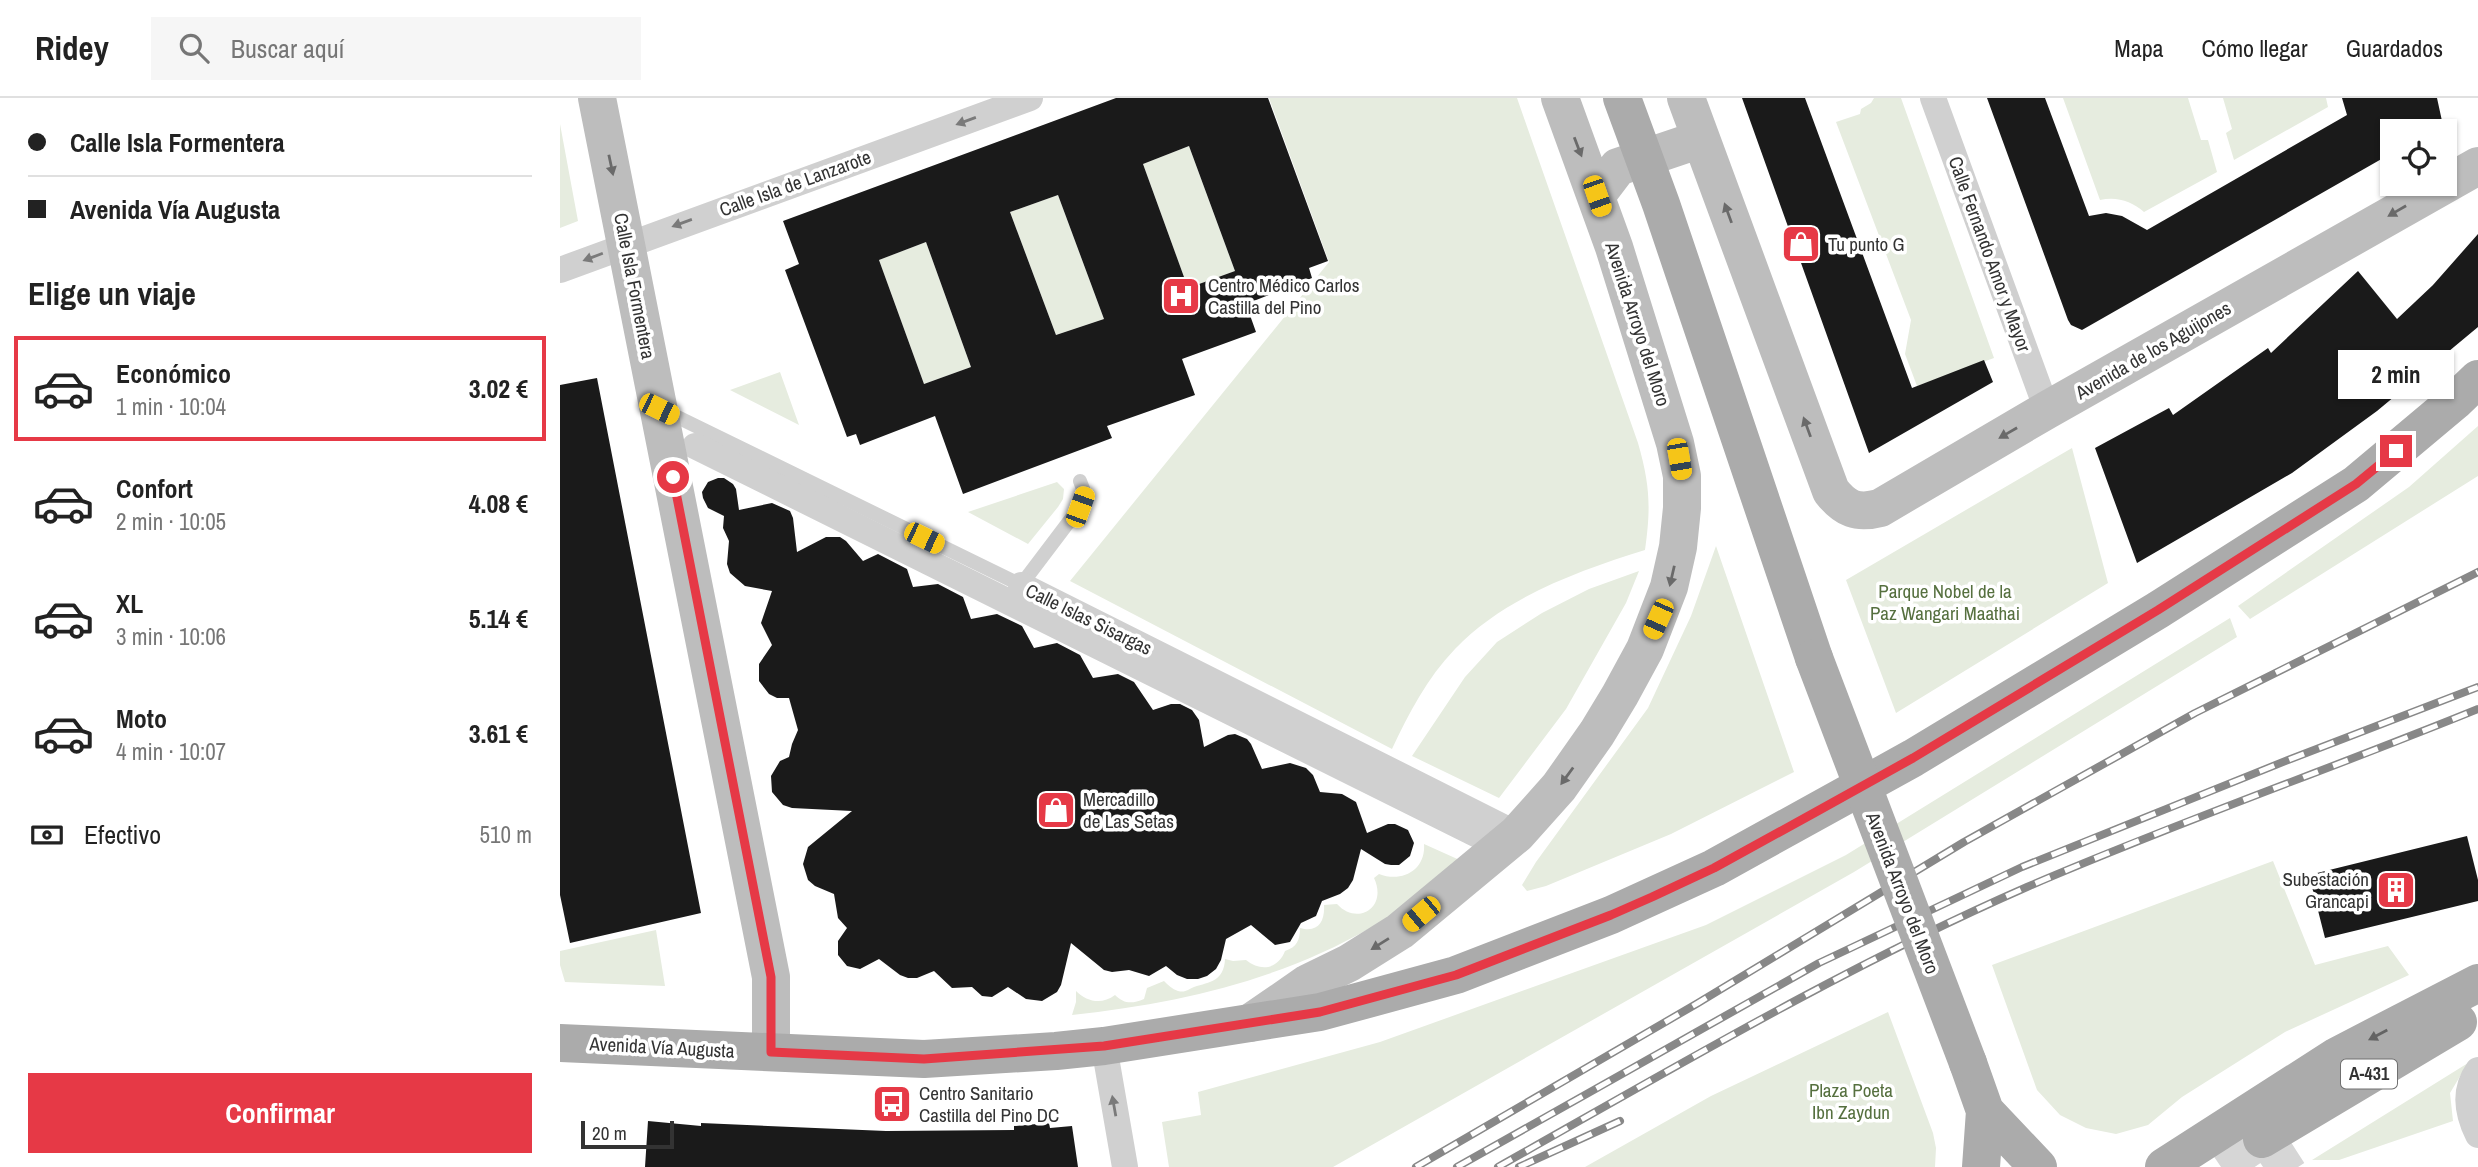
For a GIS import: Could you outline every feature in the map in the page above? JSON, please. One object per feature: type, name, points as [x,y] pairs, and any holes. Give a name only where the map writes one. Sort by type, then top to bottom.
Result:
[{"type":"main road","name":"Avenida Arroyo del Moro","points":[[1622,98],[1814,658],[1985,1111],[1981,1167]]},
{"type":"main road","name":"Avenida Vía Augusta","points":[[560,1043],[924,1059],[1104,1046],[1320,1012],[1456,975],[1611,915],[1714,868],[1924,751],[2146,618],[2356,484],[2478,379]]},
{"type":"main road","points":[[2166,1167],[2337,1056],[2478,983]]},
{"type":"main road","name":"A-431","points":[[2478,1011],[2421,1042],[2278,1143],[2478,1037]]},
{"type":"main road","name":"Avenida Arroyo del Moro","points":[[1985,1111],[2038,1167]]},
{"type":"main road","points":[[2166,1167],[2194,1167]]},
{"type":"street","name":"Calle Isla Formentera","points":[[597,98],[771,977],[771,1052]]},
{"type":"street","name":"Calle Isla de Lanzarote","points":[[560,270],[1030,98]]},
{"type":"street","name":"Avenida Arroyo del Moro","points":[[1250,1023],[1308,983],[1349,963],[1400,931],[1509,840],[1559,787],[1597,733],[1620,695],[1658,619],[1669,587],[1678,547],[1682,498],[1682,476],[1675,443],[1597,196],[1560,98]]},
{"type":"street","points":[[1597,196],[1618,167],[1701,139],[1686,98]]},
{"type":"street","name":"Calle Fernando Amor y Mayor","points":[[1933,98],[2046,410]]},
{"type":"street","name":"Avenida de los Aguijones","points":[[1701,139],[1831,491],[1840,503],[1852,510],[1867,512],[1880,508],[2046,410],[2478,166]]},
{"type":"street","name":"Calle Islas Sisargas","points":[[695,446],[1509,840]]},
{"type":"street","name":"Calle Islas Sisargas","points":[[1021,585],[1509,840]]},
{"type":"street","points":[[1104,1046],[1125,1167]]},
{"type":"street","points":[[2478,1070],[2471,1080],[2467,1094],[2469,1111],[2478,1135]]},
{"type":"lane","name":"Calle Islas Sisargas","points":[[659,409],[1021,585]]},
{"type":"lane","points":[[1021,585],[1080,507],[1085,494],[1080,481]]},
{"type":"green space","points":[[1269,98],[1517,98],[1638,443],[1645,471],[1649,508],[1645,550],[1544,588],[1519,600],[1475,631],[1445,660],[1427,684],[1392,749],[1070,581],[1329,262]]},
{"type":"green space","points":[[1874,98],[1901,98],[1994,358],[1917,386],[1905,354],[1911,320],[1836,122],[1860,114],[1861,109]]},
{"type":"green space","points":[[2063,98],[2188,98],[2201,140],[2208,140],[2217,172],[2144,212],[2124,200],[2100,200]]},
{"type":"green space","points":[[2223,98],[2326,98],[2328,107],[2234,160],[2226,133],[2232,129]]},
{"type":"green space","points":[[560,124],[578,221],[560,228]]},
{"type":"green space","points":[[1189,146],[1235,271],[1188,288],[1143,164]]},
{"type":"green space","points":[[1058,195],[1104,319],[1056,335],[1010,212]]},
{"type":"green space","points":[[926,242],[971,367],[924,384],[879,260]]},
{"type":"green space","points":[[780,372],[799,425],[730,390]]},
{"type":"green space","points":[[2478,426],[2478,476],[2250,619],[2238,606],[2409,487]]},
{"type":"green space","name":"Parque Nobel de la Paz Wangari Maathai","points":[[2072,448],[2108,583],[1896,713],[1846,580]]},
{"type":"green space","points":[[1057,482],[1064,489],[1063,499],[1028,544],[968,512]]},
{"type":"green space","points":[[1716,546],[1794,772],[1671,834],[1546,886],[1527,891],[1522,885],[1536,862],[1648,708],[1691,616]]},
{"type":"green space","points":[[1639,571],[1626,603],[1566,709],[1499,798],[1412,756],[1465,677],[1497,642],[1542,613],[1589,589]]},
{"type":"green space","points":[[2230,618],[2237,637],[1854,872],[1333,1167],[1169,1167],[1162,1122],[1201,1115],[1198,1092],[1380,1042],[1706,925],[1846,855]]},
{"type":"green space","points":[[1424,844],[1464,862],[1396,912],[1337,946],[1301,962],[1227,987],[1151,1004],[1072,1015],[1076,991],[1095,1001],[1115,995],[1125,1002],[1132,1002],[1144,999],[1147,988],[1164,981],[1181,991],[1211,982],[1222,972],[1225,959],[1246,960],[1263,967],[1274,965],[1285,951],[1297,943],[1300,928],[1311,929],[1319,925],[1324,905],[1337,904],[1353,913],[1368,910],[1377,898],[1374,878],[1379,874],[1396,877],[1411,872],[1421,861]]},
{"type":"green space","points":[[2273,861],[2315,965],[2388,946],[2409,975],[2285,1032],[2182,1097],[2148,1125],[2116,1134],[2086,1128],[2060,1115],[2037,1090],[1992,965]]},
{"type":"green space","points":[[656,930],[665,986],[565,982],[560,965],[560,951]]},
{"type":"green space","name":"Plaza Poeta Ibn Zaydun","points":[[1888,1012],[1933,1133],[1936,1148],[1935,1167],[1585,1167],[1711,1096]]},
{"type":"green space","points":[[2468,1063],[2450,1093],[2453,1121],[2339,1160],[2312,1160]]},
{"type":"building","name":"Centro Médico Carlos Castilla del Pino","points":[[1116,98],[1268,98],[1328,261],[1309,268],[1312,278],[1246,304],[1256,332],[1182,359],[1195,395],[1107,426],[1112,438],[963,494],[935,416],[860,445],[856,434],[847,437],[785,270],[799,264],[783,221]],"holes":[[[1189,146],[1235,271],[1188,288],[1143,164]],[[1058,195],[1104,319],[1056,335],[1010,212]],[[926,242],[971,367],[924,384],[879,260]]]},
{"type":"building","points":[[1742,98],[1805,98],[1912,388],[1984,360],[1993,382],[1869,453]]},
{"type":"building","points":[[1987,98],[2045,98],[2089,216],[2106,213],[2122,216],[2147,230],[2347,115],[2342,98],[2437,98],[2442,119],[2380,119],[2380,160],[2082,330],[2071,325]]},
{"type":"building","points":[[2478,234],[2478,327],[2377,411],[2292,473],[2137,563],[2095,448],[2169,408],[2173,415],[2268,348],[2271,353],[2358,271],[2397,319],[2433,285]]},
{"type":"building","points":[[597,378],[701,913],[570,943],[560,895],[560,385]]},
{"type":"building","points":[[724,478],[733,484],[739,510],[772,503],[790,511],[797,552],[826,537],[840,537],[863,561],[878,554],[907,569],[913,587],[938,584],[963,597],[971,619],[997,614],[1022,626],[1034,648],[1057,643],[1080,655],[1093,678],[1118,674],[1134,682],[1153,710],[1180,704],[1192,710],[1199,720],[1204,747],[1235,734],[1247,739],[1251,744],[1262,769],[1290,763],[1306,768],[1313,775],[1320,792],[1342,794],[1356,802],[1367,833],[1388,824],[1408,830],[1414,843],[1410,856],[1399,865],[1391,865],[1361,849],[1353,880],[1348,888],[1322,901],[1316,916],[1301,923],[1290,942],[1275,945],[1251,925],[1226,939],[1216,969],[1198,979],[1177,975],[1166,966],[1149,976],[1129,970],[1104,970],[1071,943],[1061,985],[1057,992],[1042,1001],[1026,999],[1008,987],[992,997],[982,996],[972,987],[952,988],[934,971],[917,978],[908,978],[879,959],[860,969],[847,966],[838,955],[838,941],[847,928],[838,918],[834,894],[808,880],[803,864],[808,847],[852,811],[792,808],[783,805],[772,792],[771,776],[780,761],[789,757],[798,730],[789,698],[777,698],[769,694],[759,681],[759,664],[772,645],[761,623],[772,591],[745,586],[730,573],[727,564],[729,541],[723,528],[724,516],[708,508],[702,492],[708,482]]},
{"type":"building","name":"Subestación Grancapi","points":[[2467,836],[2478,880],[2478,901],[2325,938],[2309,875]]},
{"type":"building","points":[[648,1121],[701,1126],[701,1123],[886,1131],[1014,1130],[1014,1126],[1049,1123],[1050,1128],[1072,1126],[1078,1167],[645,1167]]},
{"type":"tunnel","points":[[2221,1167],[2262,1139]]},
{"type":"tunnel","points":[[2263,1167],[2294,1147]]},
{"type":"railway","points":[[1416,1167],[1698,1003],[1964,842],[2195,713],[2478,572]]},
{"type":"railway","points":[[1457,1167],[1819,963],[2022,867],[2478,687]]},
{"type":"railway","points":[[1498,1167],[1759,1020],[1959,918],[2139,841],[2478,709]]},
{"type":"railway","points":[[1519,1167],[1620,1121]]},
{"type":"place","name":"Tu punto G","points":[[1801,244]]},
{"type":"place","name":"Centro Médico Carlos Castilla del Pino","points":[[1181,296]]},
{"type":"place","name":"Mercadillo de Las Setas","points":[[1056,810]]},
{"type":"place","name":"Subestación Grancapi","points":[[2396,890]]},
{"type":"place","name":"Centro Sanitario Castilla del Pino DC","points":[[892,1104]]},
{"type":"route","points":[[673,477],[771,977],[771,1052],[924,1059],[1104,1046],[1320,1012],[1456,975],[1611,915],[1714,868],[1913,758],[2158,610],[2356,484],[2396,451]]}]
